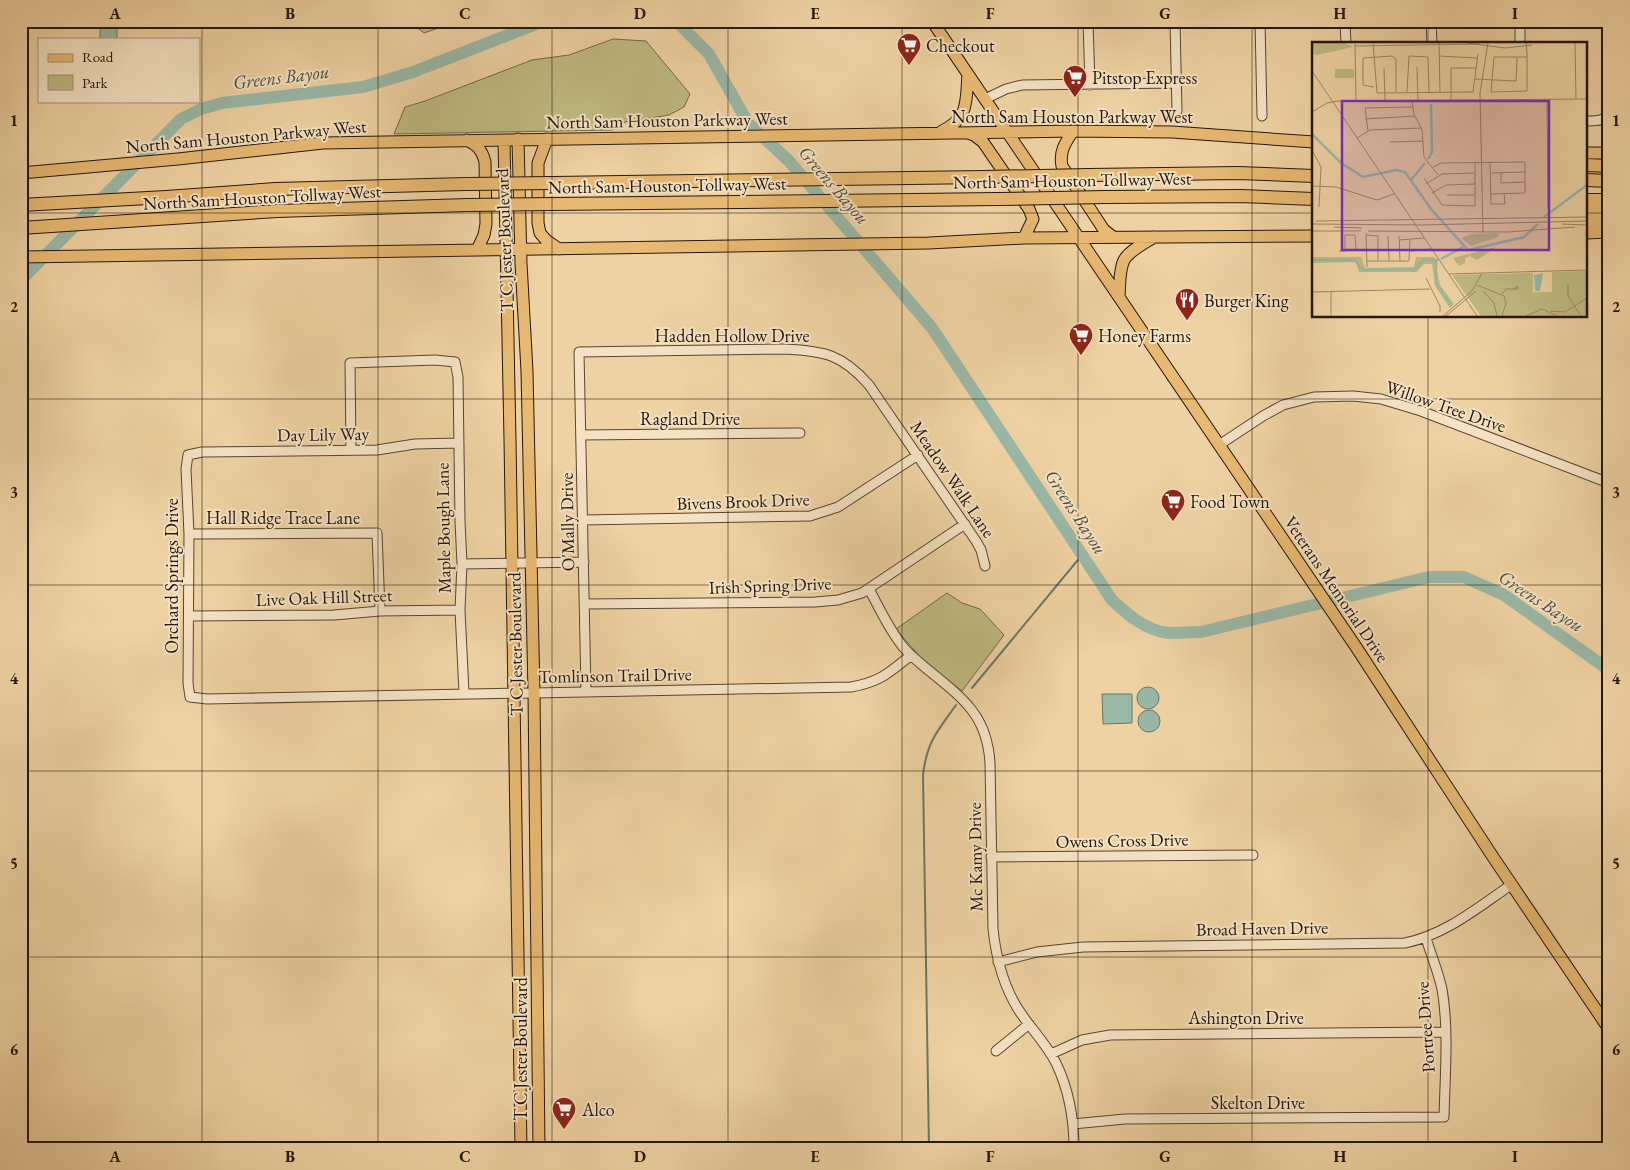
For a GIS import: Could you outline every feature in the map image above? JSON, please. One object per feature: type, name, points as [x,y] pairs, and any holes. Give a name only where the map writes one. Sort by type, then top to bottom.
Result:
[{"type":"highway","points":[[1588,165],[1609,166]]},
{"type":"highway","name":"North Sam Houston Tollway West","points":[[21,205],[275,189],[553,182],[1238,173],[1312,176]]},
{"type":"highway","points":[[1588,180],[1609,181]]},
{"type":"highway","name":"North Sam Houston Tollway West","points":[[27,228],[277,211],[553,204],[1241,196],[1312,199]]},
{"type":"highway","points":[[1588,200],[1609,200]]},
{"type":"highway","points":[[1588,212],[1609,212]]},
{"type":"highway","points":[[1588,222],[1609,220]]},
{"type":"main road","name":"Veterans Memorial Drive","points":[[932,21],[1308,576],[1511,885],[1609,1029]]},
{"type":"main road","points":[[938,133],[953,126],[962,116],[966,105],[968,74]]},
{"type":"main road","points":[[1072,131],[1065,142],[1060,157],[1062,166],[1104,230],[1113,238]]},
{"type":"main road","name":"North Sam Houston Parkway West","points":[[21,173],[178,159],[323,143],[1072,131],[1172,132],[1312,142]]},
{"type":"main road","points":[[967,133],[974,135],[983,142],[1030,209],[1033,219],[1024,238]]},
{"type":"main road","name":"T C Jester Boulevard","points":[[518,139],[520,250],[529,439],[537,894],[539,1149]]},
{"type":"main road","points":[[547,139],[538,163],[538,223],[540,233],[559,249]]},
{"type":"main road","points":[[467,140],[477,145],[483,152],[485,162],[486,224],[484,235],[477,250]]},
{"type":"main road","name":"T C Jester Boulevard","points":[[504,140],[521,1149]]},
{"type":"main road","points":[[1588,153],[1609,153]]},
{"type":"main road","points":[[1588,233],[1609,232]]},
{"type":"main road","points":[[21,257],[929,243],[1024,238],[1312,236]]},
{"type":"main road","points":[[1118,296],[1124,260],[1130,253],[1154,237]]},
{"type":"main road","points":[[510,439],[529,439]]},
{"type":"main road","points":[[517,894],[537,894]]},
{"type":"main road","points":[[520,1057],[538,1057]]},
{"type":"street","points":[[1088,21],[1090,85]]},
{"type":"street","points":[[1175,21],[1177,111]]},
{"type":"street","points":[[1260,21],[1262,116]]},
{"type":"street","points":[[1345,21],[1346,42]]},
{"type":"street","points":[[1432,21],[1432,42]]},
{"type":"street","points":[[1520,21],[1520,42]]},
{"type":"street","points":[[1607,21],[1609,83]]},
{"type":"street","points":[[985,99],[1006,89],[1022,85],[1176,83]]},
{"type":"street","points":[[1588,121],[1600,121],[1608,115],[1609,111]]},
{"type":"street","name":"Hadden Hollow Drive","points":[[580,352],[814,351],[835,357],[853,368],[869,385],[889,413]]},
{"type":"street","name":"O'Mally Drive","points":[[580,352],[586,691]]},
{"type":"street","name":"Maple Bough Lane","points":[[351,450],[350,363],[435,360],[455,362],[458,377],[462,564],[460,610],[464,693]]},
{"type":"street","name":"Willow Tree Drive","points":[[1219,445],[1283,405],[1314,397],[1353,396],[1387,401],[1421,411],[1609,483]]},
{"type":"street","name":"Meadow Walk Lane","points":[[889,413],[965,524],[981,550],[985,566]]},
{"type":"street","name":"Ragland Drive","points":[[581,435],[800,434]]},
{"type":"street","name":"Day Lily Way","points":[[188,454],[202,452],[377,450],[415,444],[459,443]]},
{"type":"street","name":"Orchard Springs Drive","points":[[188,454],[186,469],[189,534],[188,682],[190,697]]},
{"type":"street","name":"Bivens Brook Drive","points":[[583,520],[810,516],[838,507],[918,455]]},
{"type":"street","name":"Irish Spring Drive","points":[[584,604],[827,602],[851,597],[869,589],[965,524]]},
{"type":"street","name":"Hall Ridge Trace Lane","points":[[189,534],[377,533],[380,611]]},
{"type":"street","points":[[462,564],[584,562]]},
{"type":"street","name":"Mc Kamy Drive","points":[[869,589],[894,634],[911,655],[972,709],[985,731],[989,743],[993,929],[998,962],[1009,993],[1018,1009],[1051,1054],[1060,1074],[1067,1092],[1073,1124],[1074,1149]]},
{"type":"street","name":"Live Oak Hill Street","points":[[189,616],[460,610]]},
{"type":"street","name":"Tomlinson Trail Drive","points":[[190,697],[347,697],[514,692],[851,687],[877,681],[911,655]]},
{"type":"street","name":"Owens Cross Drive","points":[[991,858],[1253,855]]},
{"type":"street","name":"Broad Haven Drive","points":[[998,962],[1037,952],[1083,946],[1404,943],[1426,938],[1445,930],[1511,885]]},
{"type":"street","name":"Portree Drive","points":[[1426,938],[1440,984],[1445,1032],[1444,1117]]},
{"type":"street","points":[[996,1050],[1029,1024]]},
{"type":"street","name":"Ashington Drive","points":[[1051,1054],[1082,1040],[1110,1035],[1445,1032]]},
{"type":"street","name":"Skelton Drive","points":[[1073,1124],[1125,1120],[1444,1117]]},
{"type":"green space","points":[[424,21],[459,21],[424,33],[415,26]]},
{"type":"green space","points":[[613,39],[646,41],[690,94],[684,107],[669,115],[625,122],[612,130],[394,134],[405,107],[532,60],[569,55]]},
{"type":"green space","points":[[947,593],[962,603],[980,609],[1004,635],[962,691],[927,665],[896,629]]},
{"type":"shaded area","points":[[100,21],[117,21],[117,38],[100,38]]},
{"type":"shaded area","points":[[1148,687],[1156,690],[1159,698],[1156,706],[1148,709],[1140,706],[1137,698],[1140,690]]},
{"type":"shaded area","points":[[1102,694],[1132,694],[1132,723],[1103,724]]},
{"type":"shaded area","points":[[1149,710],[1157,713],[1160,721],[1157,729],[1149,732],[1141,729],[1138,721],[1141,713]]},
{"type":"waterway","name":"Greens Bayou","points":[[21,280],[181,119],[201,109],[222,103],[363,87],[413,72],[544,21]]},
{"type":"waterway","name":"Greens Bayou","points":[[676,21],[709,54],[748,123],[789,161],[932,328],[1112,600],[1137,621],[1161,632],[1201,632],[1429,577],[1464,577],[1504,595],[1609,670]]},
{"type":"waterway","points":[[679,24],[698,21]]},
{"type":"waterway","points":[[972,688],[1082,555]]},
{"type":"waterway","points":[[929,1149],[923,775],[930,745],[956,705]]},
{"type":"place","name":"Checkout","points":[[909,66]]},
{"type":"place","name":"Pitstop Express","points":[[1075,98]]},
{"type":"place","name":"Burger King","points":[[1187,321]]},
{"type":"place","name":"Honey Farms","points":[[1081,356]]},
{"type":"place","name":"Food Town","points":[[1173,522]]},
{"type":"place","name":"Alco","points":[[564,1130]]}]
